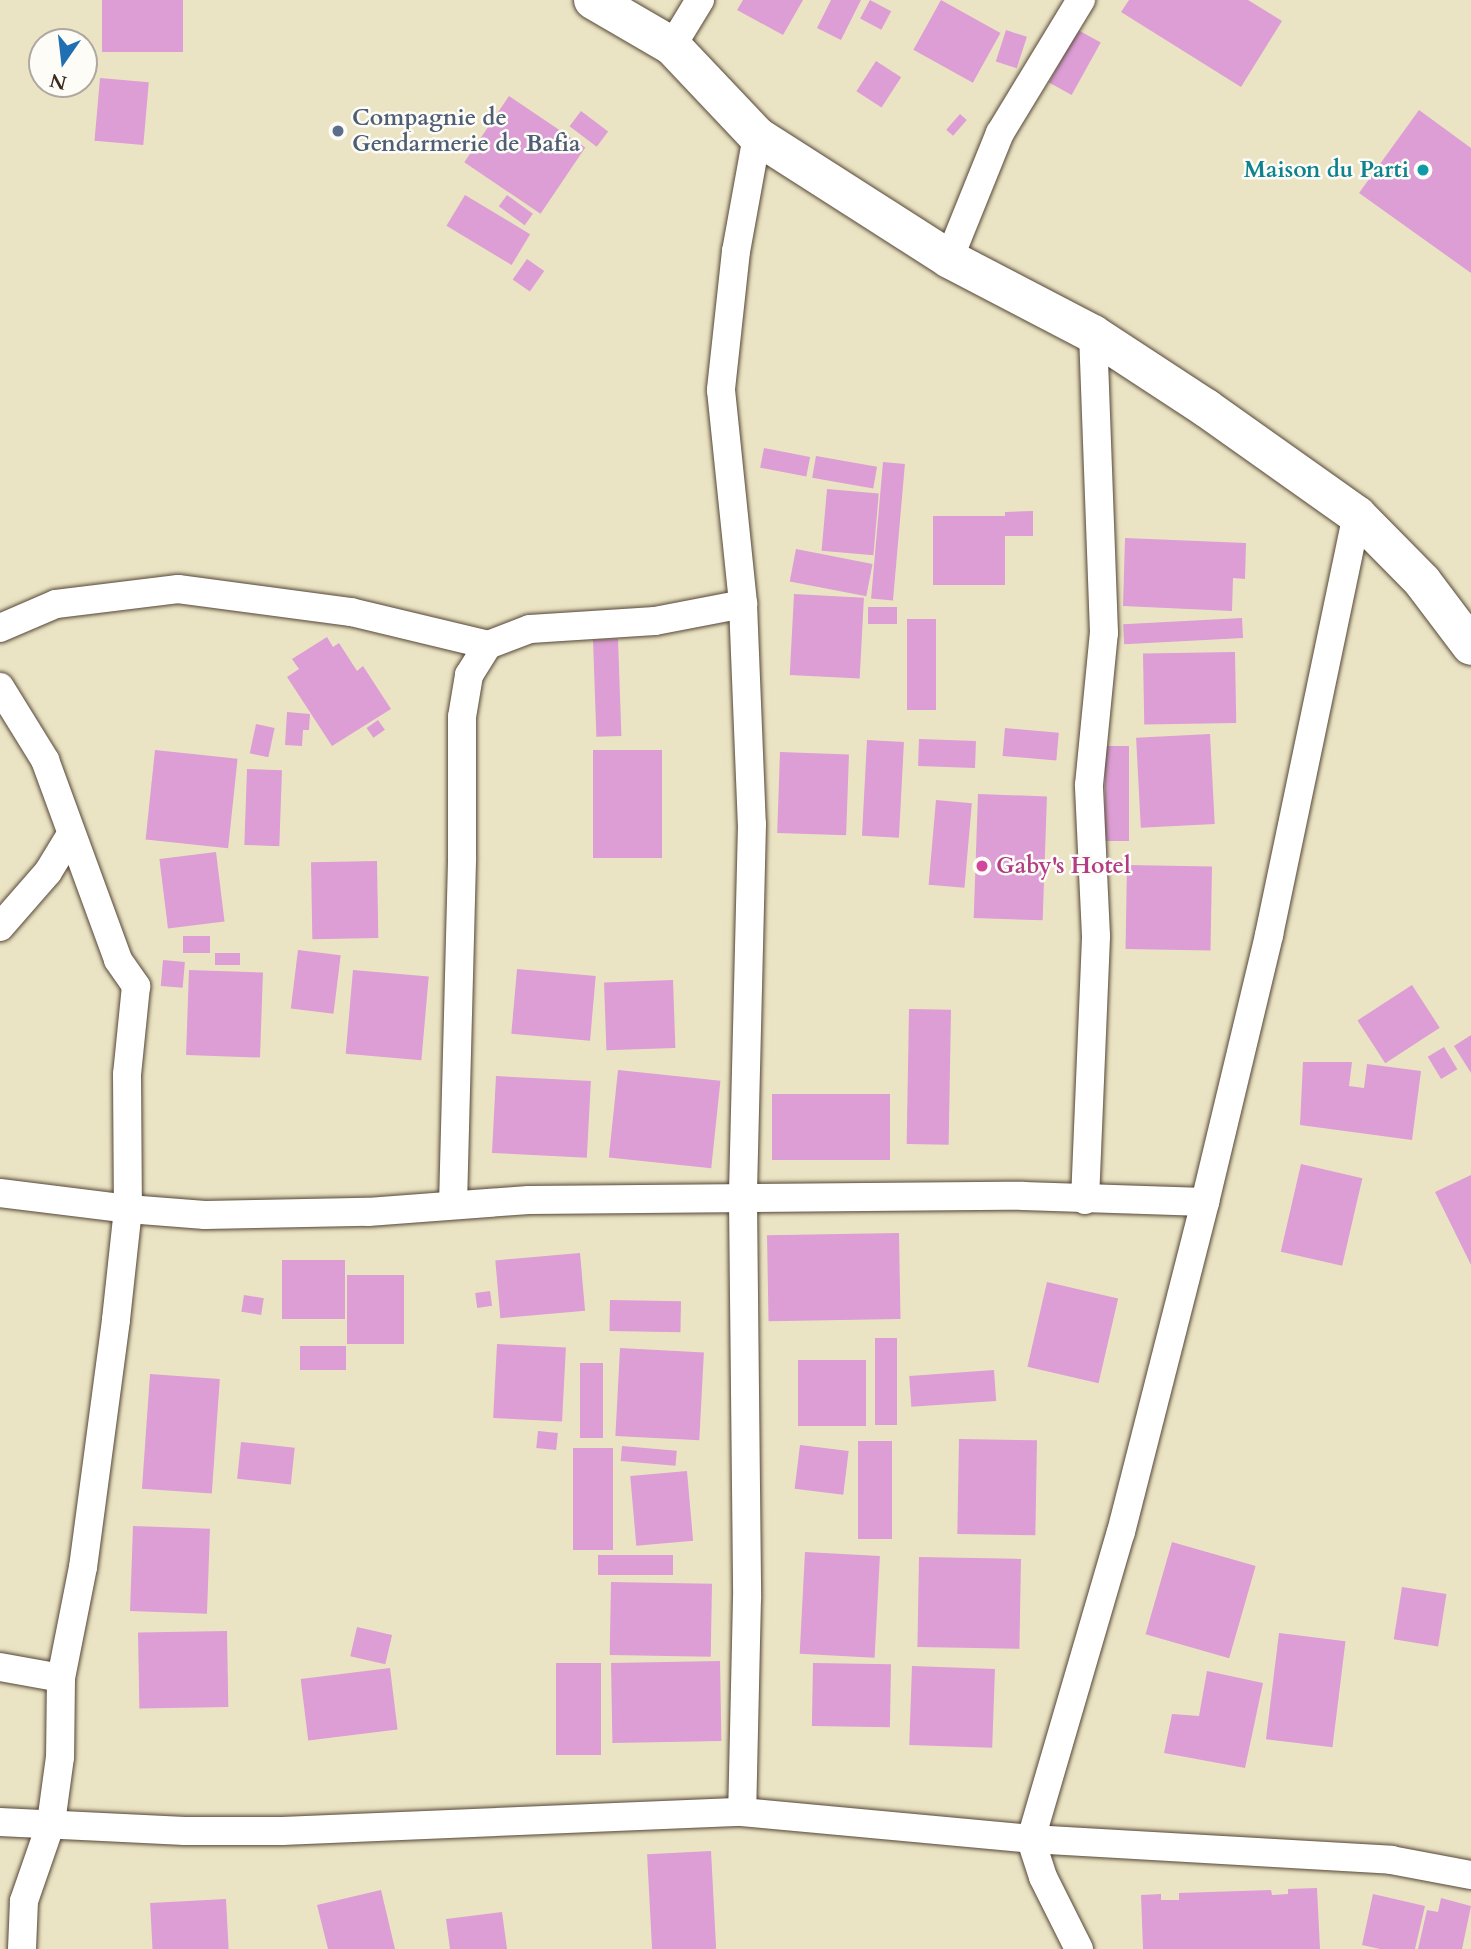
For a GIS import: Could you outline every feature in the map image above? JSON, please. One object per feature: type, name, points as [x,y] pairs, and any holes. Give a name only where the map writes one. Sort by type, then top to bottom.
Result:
[{"type":"main road","points":[[593,0],[672,46],[757,136],[949,259],[1093,334],[1206,408],[1357,515],[1422,581],[1471,646]]},
{"type":"street","points":[[672,46],[700,0]]},
{"type":"street","points":[[949,259],[1000,133],[1081,0]]},
{"type":"street","points":[[742,1812],[747,1598],[743,1200],[752,824],[743,604],[721,390],[736,251],[757,136]]},
{"type":"street","points":[[1085,1200],[1096,936],[1088,785],[1104,633],[1093,334]]},
{"type":"street","points":[[1079,1949],[1043,1877],[1031,1839],[1121,1532],[1205,1202],[1269,935],[1357,515]]},
{"type":"street","points":[[0,628],[55,604],[178,589],[351,612],[488,645],[530,629],[654,621],[743,604]]},
{"type":"street","points":[[453,1205],[462,856],[462,717],[469,676],[488,645]]},
{"type":"street","points":[[0,687],[45,760],[118,960],[136,986],[127,1074],[128,1209],[102,1440],[83,1567],[61,1678],[60,1757],[51,1823],[24,1901],[22,1949]]},
{"type":"street","points":[[0,927],[48,872],[71,836]]},
{"type":"street","points":[[0,1193],[128,1209],[205,1215],[368,1212],[529,1200],[1023,1196],[1205,1202]]},
{"type":"street","points":[[0,1667],[61,1678]]},
{"type":"street","points":[[0,1822],[185,1831],[282,1831],[742,1812],[1031,1839],[1391,1860],[1471,1875]]},
{"type":"building","points":[[102,0],[183,0],[183,52],[102,52]]},
{"type":"building","points":[[743,0],[803,0],[783,35],[737,10]]},
{"type":"building","points":[[831,0],[861,0],[841,40],[817,28]]},
{"type":"building","points":[[870,0],[891,11],[881,30],[860,19]]},
{"type":"building","points":[[941,0],[1000,33],[973,83],[913,50]]},
{"type":"building","points":[[1129,0],[1248,0],[1282,21],[1241,87],[1121,12]]},
{"type":"building","points":[[1006,30],[1027,37],[1017,68],[996,61]]},
{"type":"building","points":[[1078,30],[1101,43],[1072,95],[1049,82]]},
{"type":"building","points":[[876,61],[901,77],[882,108],[856,91]]},
{"type":"building","points":[[100,78],[149,82],[143,145],[95,141]]},
{"type":"building","points":[[509,96],[585,147],[541,214],[464,162]]},
{"type":"building","name":"Maison du Parti","points":[[1419,110],[1471,148],[1471,273],[1359,193]]},
{"type":"building","points":[[581,111],[608,131],[597,147],[570,126]]},
{"type":"building","points":[[960,114],[967,120],[953,136],[946,130]]},
{"type":"building","points":[[465,195],[530,234],[512,265],[446,226]]},
{"type":"building","points":[[507,195],[533,214],[525,225],[499,206]]},
{"type":"building","points":[[527,259],[544,271],[530,292],[513,279]]},
{"type":"building","points":[[764,448],[810,457],[806,477],[760,468]]},
{"type":"building","points":[[816,456],[877,467],[873,488],[812,478]]},
{"type":"building","points":[[883,462],[905,464],[893,600],[871,598]]},
{"type":"building","points":[[827,489],[879,494],[873,555],[822,551]]},
{"type":"building","points":[[1033,511],[1033,536],[1005,536],[1005,585],[933,585],[933,516],[1005,516],[1005,512]]},
{"type":"building","points":[[1125,538],[1246,543],[1245,579],[1233,578],[1232,611],[1123,606]]},
{"type":"building","points":[[796,549],[873,564],[866,596],[790,581]]},
{"type":"building","points":[[794,594],[864,598],[860,679],[790,675]]},
{"type":"building","points":[[868,607],[897,607],[897,624],[868,624]]},
{"type":"building","points":[[1242,618],[1243,638],[1124,644],[1123,624]]},
{"type":"building","points":[[907,619],[936,619],[936,710],[907,710]]},
{"type":"building","points":[[327,637],[333,647],[339,643],[357,671],[363,666],[391,709],[332,746],[287,677],[299,669],[292,659]]},
{"type":"building","points":[[618,639],[621,736],[596,737],[593,640]]},
{"type":"building","points":[[1235,652],[1236,723],[1144,725],[1143,654]]},
{"type":"building","points":[[287,712],[310,714],[309,730],[303,730],[302,746],[285,745]]},
{"type":"building","points":[[378,720],[385,730],[373,738],[367,728]]},
{"type":"building","points":[[256,724],[275,728],[268,757],[250,753]]},
{"type":"building","points":[[1005,728],[1059,733],[1056,761],[1003,756]]},
{"type":"building","points":[[1210,734],[1215,824],[1141,828],[1136,738]]},
{"type":"building","points":[[919,739],[976,741],[975,768],[918,766]]},
{"type":"building","points":[[867,740],[904,742],[899,838],[862,836]]},
{"type":"building","points":[[1105,746],[1129,746],[1129,841],[1105,841]]},
{"type":"building","points":[[155,750],[238,759],[228,848],[146,840]]},
{"type":"building","points":[[593,750],[662,750],[662,858],[593,858]]},
{"type":"building","points":[[780,752],[849,754],[846,835],[777,833]]},
{"type":"building","points":[[247,769],[282,770],[279,846],[244,845]]},
{"type":"building","points":[[978,794],[1047,796],[1043,920],[974,918]]},
{"type":"building","points":[[936,800],[972,803],[964,888],[929,885]]},
{"type":"building","points":[[216,852],[225,921],[168,928],[159,859]]},
{"type":"building","points":[[377,861],[378,938],[312,939],[311,862]]},
{"type":"building","points":[[1127,865],[1212,866],[1211,950],[1126,949]]},
{"type":"building","points":[[183,936],[210,936],[210,953],[183,953]]},
{"type":"building","points":[[298,950],[341,955],[333,1014],[291,1009]]},
{"type":"building","points":[[215,953],[240,953],[240,965],[215,965]]},
{"type":"building","points":[[163,960],[185,962],[183,988],[161,986]]},
{"type":"building","points":[[517,969],[596,976],[590,1041],[511,1034]]},
{"type":"building","points":[[189,970],[263,973],[260,1058],[186,1055]]},
{"type":"building","points":[[353,970],[429,977],[421,1060],[346,1054]]},
{"type":"building","points":[[673,980],[675,1048],[606,1050],[604,982]]},
{"type":"building","points":[[1412,985],[1440,1028],[1385,1063],[1357,1020]]},
{"type":"building","points":[[909,1009],[951,1010],[949,1145],[907,1144]]},
{"type":"building","points":[[1471,1035],[1471,1073],[1454,1046]]},
{"type":"building","points":[[1444,1047],[1457,1069],[1441,1079],[1428,1057]]},
{"type":"building","points":[[1303,1062],[1352,1062],[1349,1086],[1364,1088],[1367,1064],[1421,1071],[1412,1140],[1300,1125]]},
{"type":"building","points":[[618,1070],[720,1081],[711,1168],[609,1158]]},
{"type":"building","points":[[496,1076],[591,1081],[587,1158],[492,1153]]},
{"type":"building","points":[[772,1094],[890,1094],[890,1160],[772,1160]]},
{"type":"building","points":[[1301,1164],[1362,1178],[1342,1266],[1281,1252]]},
{"type":"building","points":[[1471,1175],[1471,1265],[1435,1192]]},
{"type":"building","points":[[899,1233],[901,1319],[769,1321],[767,1235]]},
{"type":"building","points":[[580,1253],[585,1311],[500,1318],[495,1260]]},
{"type":"building","points":[[282,1260],[345,1260],[345,1319],[282,1319]]},
{"type":"building","points":[[347,1275],[404,1275],[404,1344],[347,1344]]},
{"type":"building","points":[[1047,1282],[1118,1298],[1099,1383],[1027,1367]]},
{"type":"building","points":[[490,1291],[492,1306],[477,1308],[475,1293]]},
{"type":"building","points":[[244,1295],[264,1298],[261,1315],[241,1312]]},
{"type":"building","points":[[610,1300],[681,1301],[680,1332],[609,1331]]},
{"type":"building","points":[[875,1338],[897,1338],[897,1425],[875,1425]]},
{"type":"building","points":[[497,1344],[566,1348],[562,1422],[493,1418]]},
{"type":"building","points":[[300,1346],[346,1346],[346,1370],[300,1370]]},
{"type":"building","points":[[620,1348],[704,1352],[699,1440],[615,1436]]},
{"type":"building","points":[[798,1360],[866,1360],[866,1426],[798,1426]]},
{"type":"building","points":[[580,1363],[603,1363],[603,1438],[580,1438]]},
{"type":"building","points":[[994,1370],[996,1401],[911,1407],[909,1376]]},
{"type":"building","points":[[150,1374],[220,1379],[212,1494],[142,1489]]},
{"type":"building","points":[[538,1431],[558,1433],[556,1450],[536,1448]]},
{"type":"building","points":[[959,1439],[1037,1440],[1035,1535],[957,1534]]},
{"type":"building","points":[[858,1441],[892,1441],[892,1539],[858,1539]]},
{"type":"building","points":[[241,1442],[295,1448],[291,1484],[237,1479]]},
{"type":"building","points":[[800,1445],[849,1451],[843,1495],[795,1489]]},
{"type":"building","points":[[622,1446],[677,1451],[675,1466],[621,1461]]},
{"type":"building","points":[[573,1448],[613,1448],[613,1550],[573,1550]]},
{"type":"building","points":[[687,1471],[693,1541],[636,1546],[630,1476]]},
{"type":"building","points":[[133,1526],[210,1529],[207,1614],[130,1611]]},
{"type":"building","points":[[1172,1542],[1256,1566],[1229,1658],[1146,1634]]},
{"type":"building","points":[[805,1552],[880,1556],[875,1658],[800,1654]]},
{"type":"building","points":[[598,1555],[673,1555],[673,1575],[598,1575]]},
{"type":"building","points":[[919,1557],[1021,1559],[1019,1649],[917,1647]]},
{"type":"building","points":[[611,1582],[712,1584],[711,1657],[610,1655]]},
{"type":"building","points":[[1402,1587],[1446,1594],[1438,1646],[1394,1639]]},
{"type":"building","points":[[357,1627],[392,1635],[385,1664],[350,1656]]},
{"type":"building","points":[[227,1631],[228,1707],[139,1709],[138,1633]]},
{"type":"building","points":[[1279,1633],[1346,1641],[1332,1747],[1266,1739]]},
{"type":"building","points":[[720,1661],[721,1741],[612,1743],[611,1663]]},
{"type":"building","points":[[556,1663],[601,1663],[601,1755],[556,1755]]},
{"type":"building","points":[[813,1663],[891,1664],[890,1727],[812,1726]]},
{"type":"building","points":[[912,1666],[995,1669],[992,1748],[909,1745]]},
{"type":"building","points":[[390,1668],[398,1730],[308,1741],[301,1679]]},
{"type":"building","points":[[1207,1671],[1263,1683],[1245,1768],[1164,1753],[1172,1714],[1199,1716]]},
{"type":"building","points":[[711,1851],[716,1949],[652,1949],[647,1854]]},
{"type":"building","points":[[1317,1888],[1320,1949],[1143,1949],[1141,1895],[1161,1894],[1161,1900],[1179,1900],[1179,1893],[1271,1890],[1272,1895],[1288,1894],[1288,1889]]},
{"type":"building","points":[[381,1890],[395,1949],[328,1949],[317,1905]]},
{"type":"building","points":[[1373,1894],[1425,1906],[1415,1949],[1380,1949],[1362,1945]]},
{"type":"building","points":[[1441,1898],[1471,1906],[1462,1949],[1418,1949],[1427,1910],[1438,1912]]},
{"type":"building","points":[[226,1899],[229,1949],[153,1949],[150,1903]]},
{"type":"building","points":[[502,1912],[507,1949],[450,1949],[446,1919]]},
{"type":"place","name":"Compagnie de Gendarmerie de Bafia","points":[[338,131]]},
{"type":"place","name":"Maison du Parti","points":[[1423,170]]},
{"type":"place","name":"Gaby's Hotel","points":[[982,866]]}]
